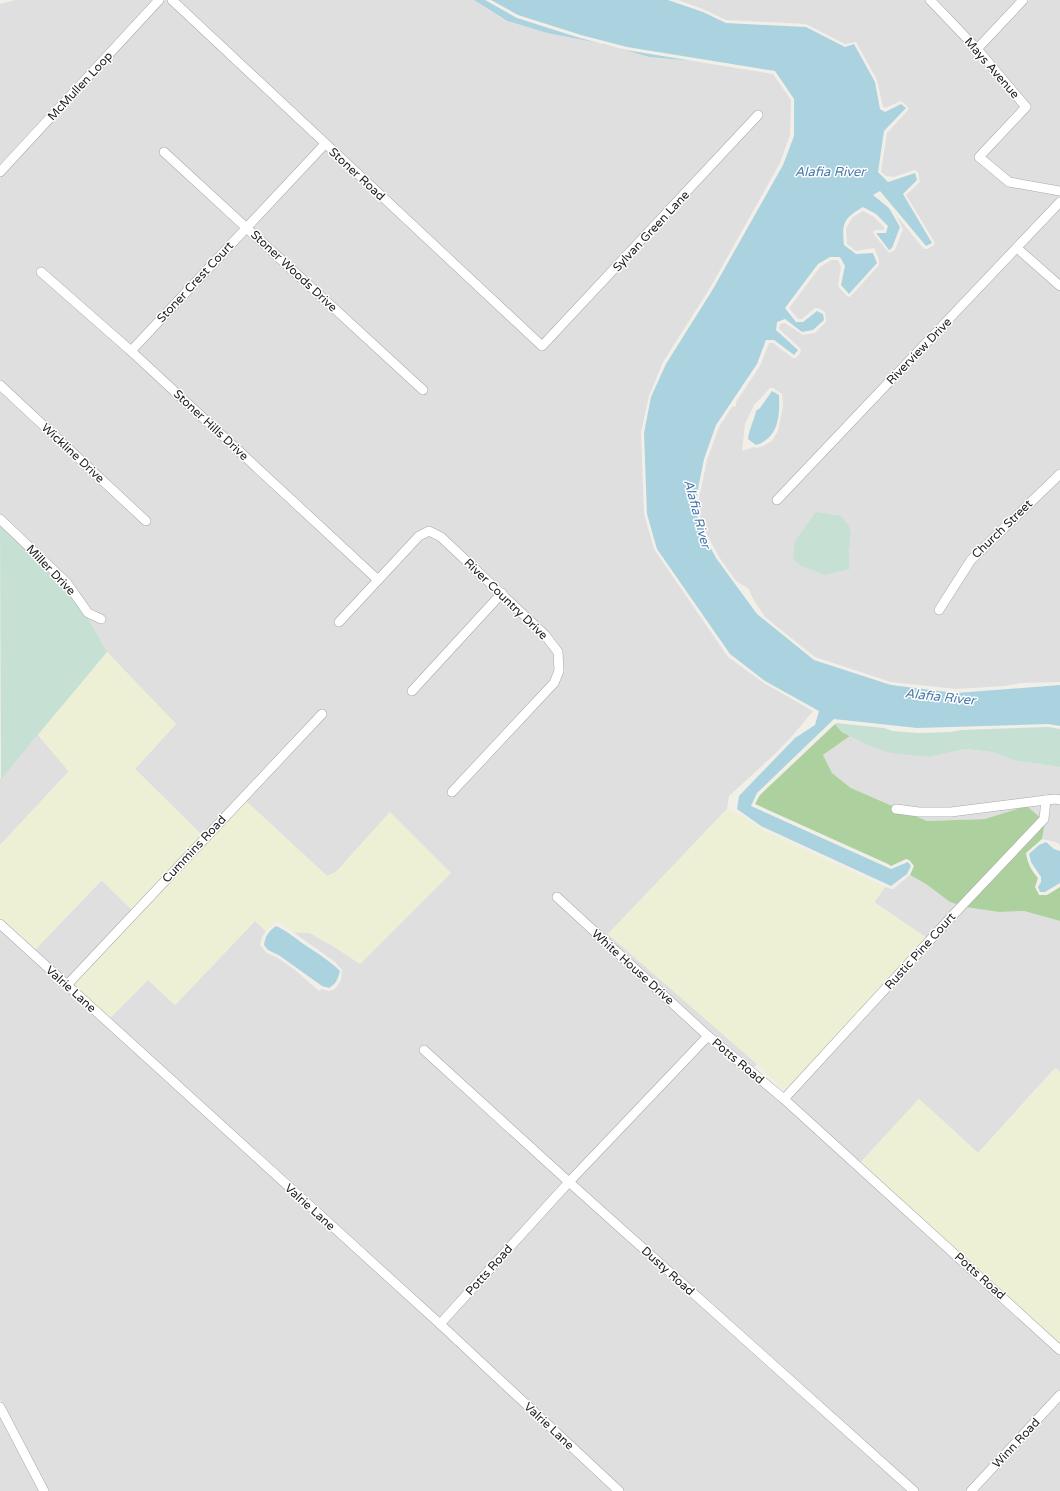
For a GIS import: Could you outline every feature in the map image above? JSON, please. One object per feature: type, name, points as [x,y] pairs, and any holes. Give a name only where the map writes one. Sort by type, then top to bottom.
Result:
[{"type":"street","name":"McMullen Loop","points":[[0,172],[159,0]]},
{"type":"street","name":"Stoner Road","points":[[172,0],[542,346]]},
{"type":"street","name":"Mays Avenue","points":[[930,0],[977,49],[1026,107],[979,157],[1009,182],[1060,190]]},
{"type":"street","points":[[977,49],[1023,0]]},
{"type":"street","name":"Sylvan Green Lane","points":[[542,346],[758,115]]},
{"type":"street","name":"Stoner Crest Court","points":[[131,351],[325,144]]},
{"type":"street","name":"Stoner Woods Drive","points":[[164,152],[423,390]]},
{"type":"street","name":"Riverview Drive","points":[[777,500],[1060,202]]},
{"type":"street","points":[[1017,248],[1060,286]]},
{"type":"street","name":"Stoner Hills Drive","points":[[41,272],[131,351],[378,580]]},
{"type":"street","name":"Wickline Drive","points":[[0,385],[146,521]]},
{"type":"street","name":"Church Street","points":[[939,610],[971,560],[1060,474]]},
{"type":"street","name":"Miller Drive","points":[[0,519],[67,583],[88,613],[102,619]]},
{"type":"street","name":"River Country Drive","points":[[339,622],[419,536],[429,531],[441,537],[502,593],[545,635],[558,652],[559,671],[554,683],[452,792]]},
{"type":"street","points":[[412,691],[502,593]]},
{"type":"street","name":"Cummins Road","points":[[67,985],[322,714]]},
{"type":"street","points":[[896,809],[919,812],[951,812],[1046,800],[1060,800]]},
{"type":"street","name":"Rustic Pine Court","points":[[784,1099],[954,914],[1044,819],[1046,800]]},
{"type":"street","name":"White House Drive","points":[[557,897],[708,1036]]},
{"type":"street","name":"Valrie Lane","points":[[0,924],[440,1324],[619,1491]]},
{"type":"street","name":"Potts Road","points":[[440,1324],[569,1182],[708,1036],[784,1099],[1060,1350]]},
{"type":"street","name":"Dusty Road","points":[[424,1050],[914,1491]]},
{"type":"street","name":"Winn Road","points":[[971,1491],[1060,1396]]},
{"type":"street","points":[[0,1407],[44,1491]]},
{"type":"shaded area","points":[[15,0],[154,0],[0,166],[0,4]]},
{"type":"shaded area","points":[[165,0],[167,0],[320,144],[246,223],[164,147],[159,152],[241,228],[130,346],[41,267],[36,272],[128,353],[373,580],[334,622],[339,627],[421,539],[429,535],[439,540],[497,593],[407,690],[412,696],[502,598],[543,638],[554,653],[555,670],[550,681],[447,792],[453,797],[556,686],[561,652],[430,528],[378,575],[136,351],[247,233],[424,395],[428,390],[252,228],[326,149],[543,351],[763,115],[758,110],[542,341],[177,0],[474,0],[506,21],[547,33],[604,44],[649,57],[693,61],[773,74],[791,100],[790,135],[780,163],[710,288],[663,362],[649,396],[641,432],[644,514],[654,549],[728,657],[764,683],[813,711],[777,752],[729,796],[727,809],[608,934],[757,1064],[753,1069],[711,1033],[556,892],[552,897],[703,1036],[569,1177],[424,1045],[419,1049],[564,1182],[439,1319],[109,1019],[148,980],[175,1005],[255,921],[266,931],[262,937],[260,945],[267,953],[278,958],[295,970],[319,991],[322,989],[329,991],[335,989],[341,980],[342,970],[335,962],[293,932],[310,933],[331,945],[390,812],[336,872],[327,876],[246,801],[327,714],[322,709],[202,835],[135,769],[176,724],[107,652],[87,616],[103,624],[106,618],[91,610],[69,580],[0,514],[0,390],[147,526],[151,521],[0,380],[0,178]]},
{"type":"shaded area","points":[[678,0],[925,0],[974,51],[1021,107],[976,154],[1007,185],[1060,194],[1060,196],[772,500],[778,505],[1018,253],[1060,290],[1060,469],[968,557],[934,611],[940,615],[974,562],[1060,480],[1060,682],[1020,683],[1005,686],[956,689],[891,682],[815,657],[765,617],[752,597],[749,589],[736,581],[719,557],[701,523],[699,499],[707,460],[719,427],[732,407],[736,406],[736,402],[760,366],[769,343],[773,343],[793,358],[796,358],[801,352],[800,348],[779,329],[780,324],[785,323],[803,335],[815,333],[826,322],[825,312],[818,308],[815,308],[802,319],[798,319],[789,308],[820,267],[831,260],[838,260],[841,267],[838,286],[847,296],[850,297],[879,265],[879,259],[874,248],[856,251],[847,244],[846,228],[853,217],[863,211],[874,217],[884,227],[884,230],[875,230],[873,233],[889,253],[895,250],[903,229],[896,215],[924,249],[933,246],[935,243],[906,195],[920,182],[918,172],[914,170],[894,177],[886,176],[881,172],[887,133],[909,108],[901,101],[885,108],[883,107],[877,80],[856,42],[845,44],[806,24],[726,20],[703,9]],"holes":[[[770,388],[773,388],[782,394],[783,406],[778,431],[772,441],[763,446],[742,451],[745,424],[754,405]],[[851,534],[849,556],[850,569],[825,574],[802,566]]]},
{"type":"shaded area","points":[[934,0],[1018,0],[977,44]]},
{"type":"shaded area","points":[[1029,0],[1060,0],[1060,187],[1010,179],[984,157],[1028,110],[982,49]]},
{"type":"shaded area","points":[[1060,207],[1060,281],[1022,248]]},
{"type":"shaded area","points":[[38,735],[69,771],[0,845],[0,779]]},
{"type":"shaded area","points":[[850,736],[867,745],[930,757],[965,749],[992,752],[1014,760],[1060,767],[1060,845],[1056,842],[1042,839],[1045,822],[1004,815],[985,819],[927,821],[851,788],[832,773],[823,755]]},
{"type":"shaded area","points":[[910,875],[926,884],[950,902],[958,904],[927,938],[874,902],[885,887],[893,889]]},
{"type":"shaded area","points":[[102,880],[132,910],[66,980],[34,951]]},
{"type":"shaded area","points":[[963,906],[999,912],[1024,911],[1060,921],[1060,1072],[1055,1068],[978,1153],[919,1099],[860,1163],[789,1099]]},
{"type":"shaded area","points":[[0,929],[437,1326],[614,1491],[48,1491],[0,1399]]},
{"type":"shaded area","points":[[709,1041],[782,1101],[1060,1354],[1060,1390],[966,1491],[919,1491],[574,1182]]},
{"type":"shaded area","points":[[570,1187],[909,1491],[624,1491],[445,1324]]},
{"type":"shaded area","points":[[1060,1401],[1060,1491],[977,1491]]},
{"type":"shaded area","points":[[0,1414],[40,1491],[0,1491]]},
{"type":"green space","points":[[816,512],[841,516],[849,526],[851,534],[849,556],[850,569],[825,575],[802,566],[793,559],[795,541]]},
{"type":"green space","points":[[0,524],[64,585],[87,616],[107,652],[1,779]]},
{"type":"green space","points":[[107,652],[176,724],[135,769],[202,835],[132,910],[101,880],[34,951],[0,920],[0,845],[69,772],[38,735]]},
{"type":"green space","points":[[835,724],[842,732],[850,736],[823,755],[832,773],[851,788],[927,821],[985,819],[1027,806],[1045,822],[1042,839],[1026,853],[1030,867],[1038,878],[1035,887],[1039,895],[1047,895],[1060,887],[1060,921],[1024,911],[999,912],[966,907],[950,902],[926,884],[910,875],[914,866],[909,860],[906,859],[891,866],[755,804],[760,795]]},
{"type":"green space","points":[[835,724],[918,733],[1048,727],[1060,729],[1060,767],[1013,760],[992,752],[965,749],[930,757],[891,753],[867,745],[842,732]]},
{"type":"green space","points":[[246,801],[327,876],[336,872],[390,812],[451,873],[360,964],[310,933],[293,932],[279,922],[274,923],[266,931],[255,921],[175,1005],[148,980],[109,1019],[72,985]]},
{"type":"green space","points":[[727,809],[744,817],[759,828],[885,887],[874,903],[927,938],[785,1092],[757,1064],[608,934]]},
{"type":"green space","points":[[1056,1068],[1060,1072],[1060,1345],[860,1163],[919,1099],[978,1153]]},
{"type":"water","points":[[474,0],[485,0],[517,18],[600,43],[547,33],[507,21]]},
{"type":"water","name":"Alafia River","points":[[491,0],[668,0],[703,12],[726,23],[806,27],[845,47],[854,44],[875,82],[880,109],[885,112],[901,104],[906,108],[884,131],[878,172],[888,182],[915,173],[917,180],[903,194],[932,243],[926,246],[880,191],[873,195],[889,208],[900,227],[892,248],[889,250],[876,233],[886,233],[888,226],[876,214],[863,207],[848,218],[845,222],[843,231],[844,245],[856,254],[873,253],[877,263],[849,294],[841,285],[845,266],[840,257],[830,257],[818,264],[785,308],[796,322],[803,322],[817,311],[823,314],[824,320],[813,330],[802,332],[785,319],[777,322],[776,330],[798,350],[794,355],[774,340],[766,340],[757,364],[716,425],[704,459],[696,499],[698,524],[716,558],[757,614],[814,660],[891,685],[956,693],[1060,685],[1060,726],[1048,724],[917,728],[834,719],[757,793],[751,806],[891,869],[908,862],[911,866],[907,874],[891,886],[761,826],[737,809],[739,796],[795,738],[815,725],[819,711],[765,681],[730,654],[657,549],[647,514],[644,433],[651,397],[666,364],[713,289],[783,165],[794,136],[794,99],[775,71],[627,47],[581,35],[518,15]]},
{"type":"water","points":[[613,47],[626,50],[693,61],[649,57]]},
{"type":"water","points":[[772,391],[779,395],[779,410],[776,425],[774,431],[764,442],[756,445],[748,439],[749,432],[756,411],[760,408]]},
{"type":"water","points":[[1046,842],[1054,849],[1060,851],[1060,883],[1045,892],[1040,892],[1038,887],[1041,882],[1041,877],[1031,862],[1029,854],[1039,845]]},
{"type":"water","points":[[276,926],[323,957],[340,971],[333,985],[329,988],[322,986],[280,956],[268,950],[264,945],[266,936]]}]
